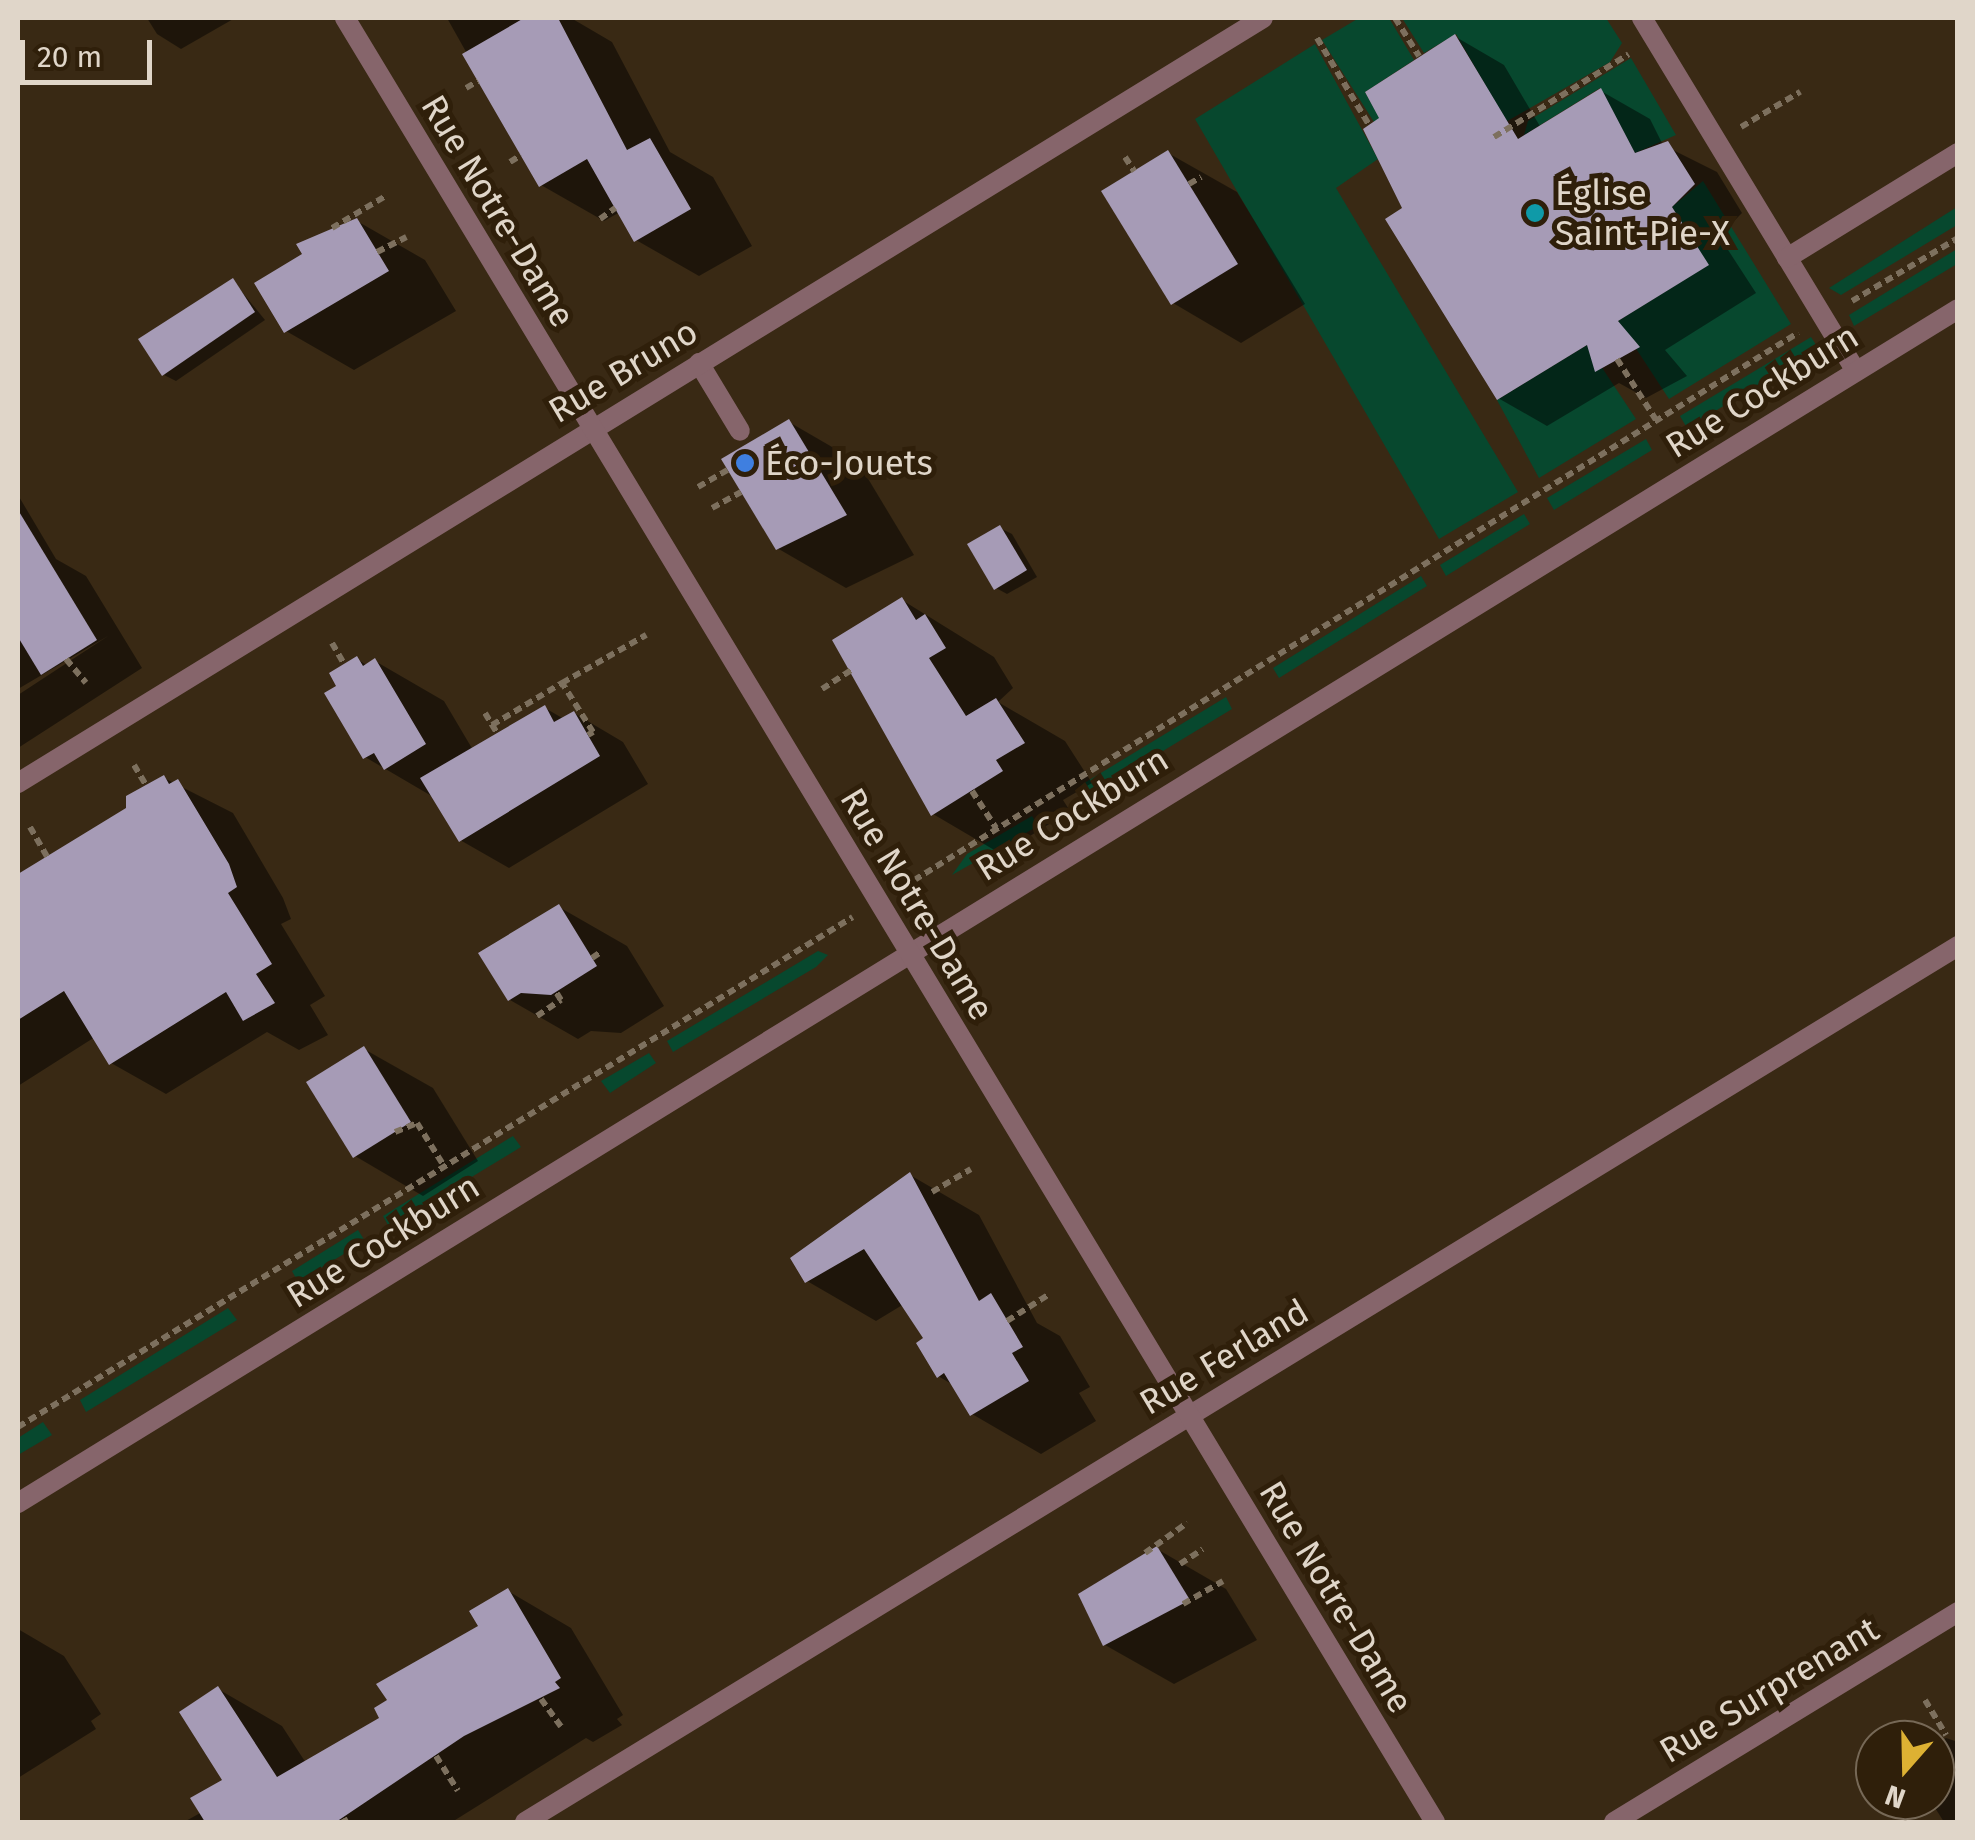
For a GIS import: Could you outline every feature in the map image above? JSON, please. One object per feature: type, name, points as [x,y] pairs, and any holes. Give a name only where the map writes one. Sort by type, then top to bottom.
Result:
[{"type":"street","name":"Rue Notre-Dame","points":[[345,18],[589,430],[1436,1822]]},
{"type":"street","name":"Rue Bruno","points":[[18,783],[1263,18]]},
{"type":"street","points":[[1642,18],[1856,372]]},
{"type":"street","points":[[1788,258],[1958,153]]},
{"type":"street","name":"Rue Cockburn","points":[[18,1503],[1958,309]]},
{"type":"street","points":[[699,363],[740,431]]},
{"type":"street","name":"Rue Ferland","points":[[525,1822],[1958,946]]},
{"type":"street","name":"Rue Surprenant","points":[[1614,1822],[1958,1612]]},
{"type":"path","points":[[1396,18],[1419,56]]},
{"type":"path","points":[[1317,38],[1370,125]]},
{"type":"path","points":[[1494,138],[1632,52]]},
{"type":"path","points":[[466,88],[478,81]]},
{"type":"path","points":[[1750,121],[1800,92]]},
{"type":"path","points":[[510,162],[521,155]]},
{"type":"path","points":[[1125,157],[1134,171]]},
{"type":"path","points":[[1189,184],[1201,176]]},
{"type":"path","points":[[332,228],[384,198]]},
{"type":"path","points":[[600,218],[615,208]]},
{"type":"path","points":[[378,252],[406,237]]},
{"type":"path","name":"Rue Cockburn","points":[[1844,306],[1958,238]]},
{"type":"path","name":"Rue Cockburn","points":[[934,868],[1803,330]]},
{"type":"path","points":[[1617,359],[1656,420]]},
{"type":"path","points":[[698,487],[728,470]]},
{"type":"path","points":[[712,508],[741,492]]},
{"type":"path","points":[[485,713],[495,729],[562,683],[646,636]]},
{"type":"path","points":[[332,642],[344,664]]},
{"type":"path","points":[[66,659],[86,683]]},
{"type":"path","points":[[822,689],[851,670]]},
{"type":"path","points":[[562,683],[593,732],[588,735]]},
{"type":"path","points":[[134,765],[146,785]]},
{"type":"path","points":[[972,791],[996,828]]},
{"type":"path","points":[[30,827],[47,856]]},
{"type":"path","name":"Rue Cockburn","points":[[18,1428],[828,933]]},
{"type":"path","points":[[592,958],[602,952]]},
{"type":"path","points":[[537,1016],[561,1000],[556,992]]},
{"type":"path","points":[[395,1132],[417,1123],[444,1166]]},
{"type":"path","points":[[932,1192],[971,1169]]},
{"type":"path","points":[[1008,1321],[1048,1295]]},
{"type":"path","points":[[1145,1553],[1187,1523]]},
{"type":"path","points":[[1180,1564],[1203,1550]]},
{"type":"path","points":[[1183,1604],[1222,1580]]},
{"type":"path","points":[[541,1699],[561,1727]]},
{"type":"path","points":[[1925,1700],[1937,1720]]},
{"type":"path","points":[[436,1756],[458,1790]]},
{"type":"green space","points":[[1359,18],[1389,18],[1414,60],[1365,92],[1380,119],[1374,122],[1322,40]]},
{"type":"green space","points":[[1402,18],[1606,18],[1622,43],[1610,62],[1490,131],[1486,86],[1456,34],[1424,53]]},
{"type":"green space","points":[[1315,44],[1378,159],[1336,188],[1518,492],[1439,539],[1195,119]]},
{"type":"green space","points":[[1631,58],[1676,135],[1635,153],[1600,88],[1524,135],[1528,121]]},
{"type":"green space","points":[[1703,181],[1791,324],[1669,399],[1618,321],[1708,265],[1672,207]]},
{"type":"green space","points":[[1957,207],[1957,225],[1841,295],[1829,288]]},
{"type":"green space","points":[[1957,249],[1957,264],[1854,326],[1849,315]]},
{"type":"green space","points":[[1811,337],[1818,348],[1788,367],[1779,365],[1775,375],[1687,428],[1680,416]]},
{"type":"green space","points":[[1587,345],[1636,419],[1539,478],[1497,400]]},
{"type":"green space","points":[[1646,439],[1652,450],[1554,510],[1547,498]]},
{"type":"green space","points":[[1524,514],[1530,524],[1446,576],[1440,565]]},
{"type":"green space","points":[[1421,576],[1427,586],[1279,678],[1273,668]]},
{"type":"green space","points":[[1226,697],[1232,709],[1089,796],[1081,785]]},
{"type":"green space","points":[[1032,816],[1038,826],[952,875],[967,854]]},
{"type":"green space","points":[[818,951],[828,955],[816,967],[673,1052],[667,1041]]},
{"type":"green space","points":[[649,1053],[656,1063],[610,1093],[601,1081]]},
{"type":"green space","points":[[513,1136],[521,1147],[389,1227],[383,1216]]},
{"type":"green space","points":[[358,1230],[365,1241],[298,1282],[292,1271]]},
{"type":"green space","points":[[228,1308],[237,1320],[86,1412],[80,1400]]},
{"type":"green space","points":[[43,1422],[52,1435],[18,1455],[18,1438]]},
{"type":"building","points":[[524,18],[558,18],[627,150],[650,138],[691,209],[634,242],[587,159],[539,187],[462,54]]},
{"type":"building","name":"Église Saint-Pie-X","points":[[1455,34],[1518,139],[1601,88],[1635,153],[1668,141],[1695,184],[1672,207],[1709,265],[1618,321],[1640,347],[1595,372],[1587,345],[1497,400],[1385,219],[1402,208],[1363,129],[1379,118],[1365,92]]},
{"type":"building","points":[[1168,150],[1238,264],[1171,305],[1101,191]]},
{"type":"building","points":[[357,218],[389,271],[284,333],[254,283],[302,254],[296,244]]},
{"type":"building","points":[[233,278],[255,312],[162,376],[138,339]]},
{"type":"building","points":[[789,419],[847,515],[776,550],[721,459]]},
{"type":"building","points":[[18,510],[97,640],[41,675],[18,637]]},
{"type":"building","points":[[1000,525],[1027,570],[994,590],[967,544]]},
{"type":"building","points":[[902,597],[916,620],[925,614],[946,648],[929,658],[966,716],[996,698],[1025,743],[996,760],[1003,771],[931,816],[832,640]]},
{"type":"building","points":[[357,656],[363,666],[375,658],[426,744],[384,770],[374,753],[363,759],[324,693],[336,686],[329,673]]},
{"type":"building","points":[[545,705],[554,722],[574,711],[600,756],[459,842],[420,778]]},
{"type":"building","points":[[164,775],[169,784],[178,779],[229,864],[237,887],[228,893],[272,964],[256,974],[275,1003],[243,1021],[226,992],[109,1065],[64,991],[18,1020],[18,874],[126,808],[126,796]]},
{"type":"building","points":[[559,904],[597,966],[551,995],[521,993],[508,1001],[478,953]]},
{"type":"building","points":[[364,1046],[411,1122],[353,1158],[306,1082]]},
{"type":"building","points":[[910,1172],[979,1301],[991,1293],[1023,1347],[1012,1353],[1029,1381],[970,1416],[944,1373],[937,1378],[916,1343],[923,1338],[864,1249],[805,1283],[790,1258]]},
{"type":"building","points":[[1157,1546],[1190,1600],[1103,1646],[1078,1594]]},
{"type":"building","points":[[508,1588],[561,1678],[555,1682],[560,1688],[464,1736],[336,1822],[205,1822],[190,1798],[222,1780],[179,1712],[218,1686],[277,1777],[379,1718],[374,1708],[387,1700],[376,1684],[478,1626],[469,1611]]},
{"type":"place","name":"Église Saint-Pie-X","points":[[1535,213]]},
{"type":"place","name":"Éco-Jouets","points":[[745,463]]}]
